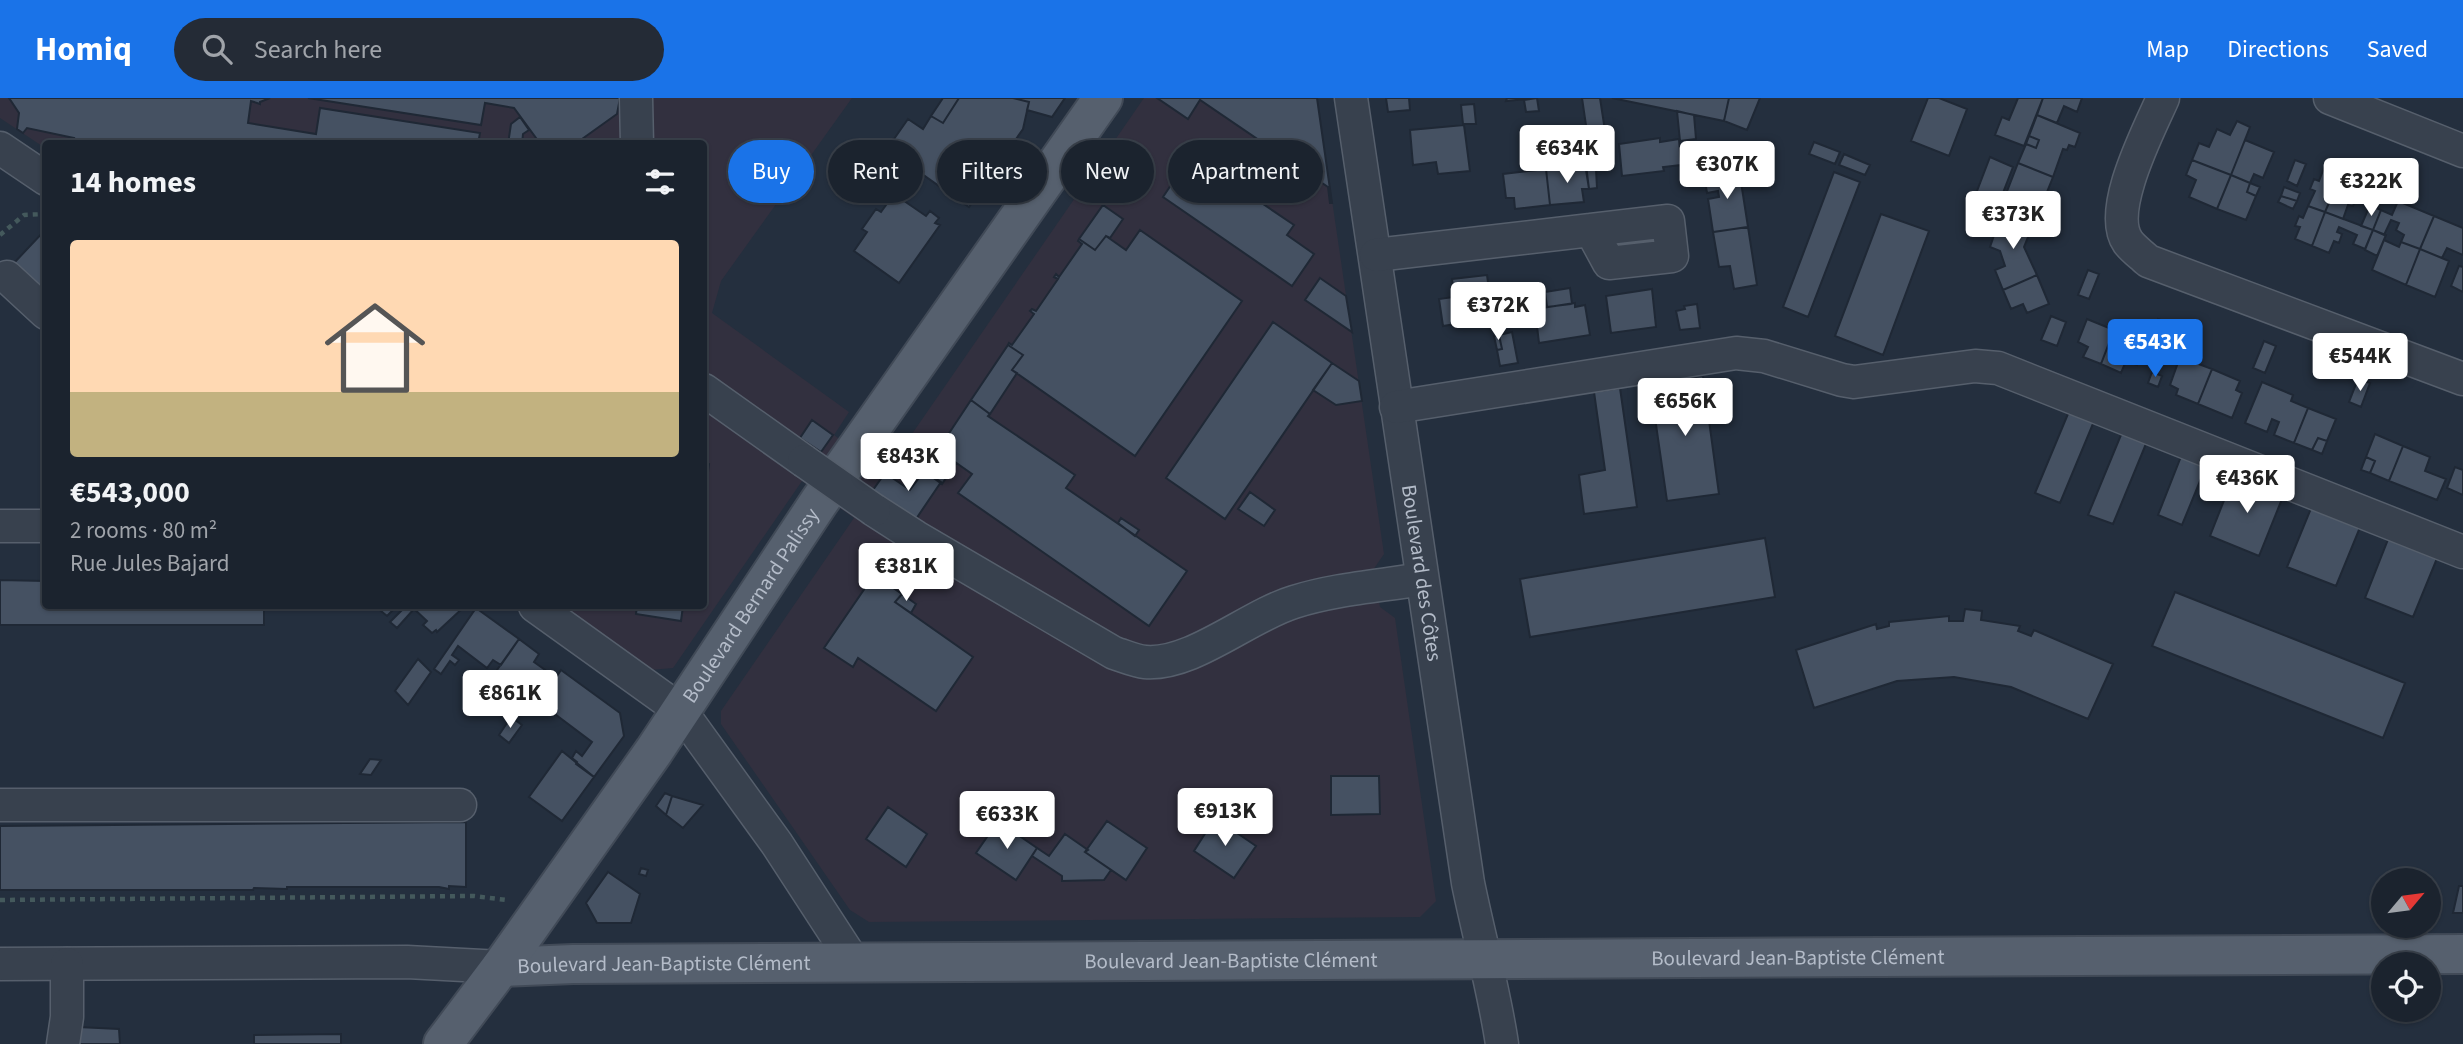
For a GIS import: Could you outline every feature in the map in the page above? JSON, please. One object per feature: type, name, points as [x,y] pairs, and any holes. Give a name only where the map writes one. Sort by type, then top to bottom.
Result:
[{"type":"main road","name":"Boulevard Bernard Palissy","points":[[443,1044],[545,906],[654,751],[819,502],[1103,98]]},
{"type":"main road","name":"Boulevard Jean-Baptiste Clément","points":[[501,967],[573,964],[2463,954]]},
{"type":"street","points":[[636,98],[638,140]]},
{"type":"street","name":"Boulevard des Côtes","points":[[1351,98],[1468,883],[1495,997],[1502,1044]]},
{"type":"street","points":[[2163,98],[2128,181],[2121,216],[2127,242],[2148,261],[2463,379]]},
{"type":"street","points":[[2330,98],[2463,151]]},
{"type":"street","points":[[0,148],[42,176]]},
{"type":"street","points":[[1376,255],[1591,230]]},
{"type":"street","points":[[7,277],[42,309]]},
{"type":"street","points":[[1396,407],[1736,353],[1765,356],[1854,382],[1975,366],[1997,368],[2463,552]]},
{"type":"street","points":[[707,392],[916,537],[1114,653],[1145,662],[1171,660],[1194,652],[1256,617],[1295,601],[1422,579]]},
{"type":"street","points":[[0,526],[42,526]]},
{"type":"street","points":[[539,609],[680,710],[777,844],[855,964]]},
{"type":"street","points":[[0,805],[460,804]]},
{"type":"street","name":"Boulevard Jean-Baptiste Clément","points":[[0,964],[407,962],[501,967]]},
{"type":"street","points":[[63,1044],[67,1017],[67,964]]},
{"type":"path","points":[[0,235],[24,215],[42,214]]},
{"type":"path","points":[[0,900],[474,896],[545,906]]},
{"type":"shaded area","points":[[0,98],[852,98],[814,151],[814,140],[728,140],[728,203],[777,203],[721,281],[712,313],[849,412],[834,435],[885,473],[1071,203],[1154,203],[1154,140],[1115,140],[1144,98],[1317,98],[1384,554],[1373,570],[1380,607],[1395,618],[1436,901],[1420,917],[869,922],[850,910],[721,724],[721,711],[854,518],[802,481],[673,668],[650,670],[568,609],[707,609],[707,140],[42,140],[42,146],[0,118]]},
{"type":"building","points":[[9,98],[270,98],[260,104],[251,101],[248,123],[316,134],[320,108],[480,133],[479,140],[73,140],[74,138],[27,128],[23,133],[17,129],[19,113]]},
{"type":"building","points":[[308,98],[620,98],[617,114],[581,140],[538,140],[514,108],[485,103],[481,125]]},
{"type":"building","points":[[943,98],[959,98],[943,123],[931,116]]},
{"type":"building","points":[[959,98],[1013,98],[1029,102],[1023,129],[1015,140],[937,140],[937,185],[923,175],[923,140],[893,140],[908,119],[923,129],[931,116],[943,123]]},
{"type":"building","points":[[1013,98],[1065,98],[1052,117],[1027,110],[1029,102]]},
{"type":"building","points":[[1157,98],[1317,98],[1323,140],[1259,140],[1200,100],[1188,119]]},
{"type":"building","points":[[1386,98],[1409,98],[1410,110],[1388,112]]},
{"type":"building","points":[[1507,98],[1537,98],[1506,101]]},
{"type":"building","points":[[1537,98],[1539,111],[1526,112],[1524,100]]},
{"type":"building","points":[[1582,98],[1600,98],[1606,137],[1588,139]]},
{"type":"building","points":[[1612,98],[1729,98],[1724,121]]},
{"type":"building","points":[[1729,98],[1760,98],[1747,130],[1724,121]]},
{"type":"building","points":[[1928,98],[1939,98],[1967,109],[1949,156],[1911,141]]},
{"type":"building","points":[[2018,98],[2043,98],[2024,146],[1995,135],[2002,117],[2009,120]]},
{"type":"building","points":[[2043,98],[2082,98],[2077,112],[2064,106],[2057,123],[2037,115]]},
{"type":"building","points":[[1474,104],[1476,124],[1463,124],[1461,105]]},
{"type":"building","points":[[1677,111],[1694,115],[1696,139],[1680,141]]},
{"type":"building","points":[[2037,115],[2080,133],[2075,147],[2069,145],[2067,150],[2063,149],[2053,177],[2018,163],[2026,144],[2036,148],[2039,140],[2029,136]]},
{"type":"building","points":[[520,117],[529,130],[523,134],[522,140],[509,140],[511,124]]},
{"type":"building","points":[[2237,121],[2250,127],[2231,175],[2192,160],[2199,143],[2209,147],[2217,129],[2230,135]]},
{"type":"building","points":[[1464,125],[1470,171],[1438,174],[1436,162],[1413,165],[1410,130]]},
{"type":"building","points":[[2029,136],[2039,140],[2036,148],[2026,144]]},
{"type":"building","points":[[1660,138],[1660,142],[1679,139],[1681,165],[1663,167],[1664,171],[1622,176],[1619,144]]},
{"type":"building","points":[[1323,140],[1332,203],[1328,187],[1323,184]]},
{"type":"building","points":[[2245,140],[2274,152],[2263,178],[2254,174],[2250,183],[2231,175]]},
{"type":"building","points":[[1814,142],[1840,152],[1835,164],[1809,154]]},
{"type":"building","points":[[1844,154],[1870,165],[1865,175],[1839,165]]},
{"type":"building","points":[[1585,157],[1586,165],[1546,169],[1545,161]]},
{"type":"building","points":[[1990,157],[2013,167],[1992,221],[1969,212]]},
{"type":"building","points":[[2192,160],[2231,175],[2217,209],[2189,197],[2196,180],[2186,175]]},
{"type":"building","points":[[2295,160],[2306,164],[2297,186],[2287,181]]},
{"type":"building","points":[[2018,163],[2053,177],[2041,207],[2006,194]]},
{"type":"building","points":[[1586,165],[1589,189],[1582,189],[1584,202],[1550,205],[1546,169]]},
{"type":"building","points":[[2324,168],[2341,175],[2325,212],[2308,206],[2315,191],[2310,189],[2314,179],[2319,181]]},
{"type":"building","points":[[1546,169],[1550,205],[1515,209],[1514,198],[1506,198],[1503,174]]},
{"type":"building","points":[[1596,169],[1597,188],[1589,189],[1586,170]]},
{"type":"building","points":[[1739,169],[1748,227],[1713,232],[1708,199],[1719,197],[1718,191],[1707,193],[1704,175]]},
{"type":"building","points":[[1834,172],[1860,182],[1808,317],[1783,307]]},
{"type":"building","points":[[2231,175],[2250,183],[2247,192],[2256,196],[2246,220],[2217,209]]},
{"type":"building","points":[[2341,175],[2358,182],[2353,195],[2357,196],[2353,206],[2348,205],[2343,219],[2325,212]]},
{"type":"building","points":[[2250,183],[2260,187],[2256,196],[2247,192]]},
{"type":"building","points":[[2284,187],[2300,193],[2297,201],[2281,196]]},
{"type":"building","points":[[2281,196],[2297,201],[2293,209],[2278,202]]},
{"type":"building","points":[[2398,201],[2434,216],[2420,249],[2401,242],[2404,235],[2396,230],[2399,223],[2391,220],[2384,235],[2373,230],[2381,210],[2392,215]]},
{"type":"building","points":[[888,203],[907,203],[926,216],[930,211],[939,218],[935,223],[940,225],[899,283],[854,251],[867,232],[862,229],[876,209],[881,212]]},
{"type":"building","points":[[1172,203],[1262,203],[1294,225],[1287,235],[1314,254],[1292,286]]},
{"type":"building","points":[[1103,205],[1123,219],[1110,238],[1106,236],[1095,250],[1079,239]]},
{"type":"building","points":[[2370,205],[2381,210],[2373,230],[2361,226]]},
{"type":"building","points":[[2308,206],[2325,212],[2312,246],[2295,239],[2300,227],[2295,226],[2299,216],[2303,218]]},
{"type":"building","points":[[2002,212],[2033,225],[2024,247],[2037,275],[2003,290],[1995,270],[2005,266],[2000,251],[1990,247]]},
{"type":"building","points":[[2325,212],[2373,230],[2365,249],[2353,244],[2357,235],[2339,227],[2337,232],[2342,234],[2339,243],[2334,241],[2329,253],[2312,246]]},
{"type":"building","points":[[1881,214],[1929,231],[1883,355],[1835,336]]},
{"type":"building","points":[[2434,216],[2463,228],[2463,255],[2447,248],[2442,258],[2420,249]]},
{"type":"building","points":[[1748,227],[1757,285],[1734,289],[1730,266],[1719,267],[1713,232]]},
{"type":"building","points":[[1140,230],[1242,301],[1135,456],[1012,370],[1023,355],[1008,345],[1012,345],[1034,314],[1030,311],[1036,311],[1058,279],[1054,277],[1056,274],[1059,277],[1082,244],[1079,239],[1095,250],[1106,236],[1126,250]]},
{"type":"building","points":[[2373,230],[2386,235],[2377,256],[2365,250]]},
{"type":"building","points":[[42,233],[42,288],[14,263]]},
{"type":"building","points":[[2384,240],[2399,247],[2401,242],[2420,249],[2406,285],[2372,270]]},
{"type":"building","points":[[2420,249],[2449,261],[2435,297],[2406,285]]},
{"type":"building","points":[[2459,266],[2463,267],[2463,292],[2451,286]]},
{"type":"building","points":[[2088,270],[2099,274],[2089,299],[2078,295]]},
{"type":"building","points":[[1487,275],[1493,318],[1443,326],[1439,299],[1454,297],[1452,279]]},
{"type":"building","points":[[2037,275],[2049,304],[2027,313],[2023,304],[2011,309],[2003,290]]},
{"type":"building","points":[[1320,278],[1346,296],[1352,332],[1305,300]]},
{"type":"building","points":[[1570,288],[1572,304],[1547,307],[1545,292]]},
{"type":"building","points":[[1652,289],[1656,327],[1611,333],[1606,296]]},
{"type":"building","points":[[1575,303],[1575,307],[1585,305],[1590,335],[1539,343],[1535,309]]},
{"type":"building","points":[[1697,304],[1700,328],[1680,330],[1676,311],[1685,309],[1684,306]]},
{"type":"building","points":[[2051,316],[2066,322],[2057,346],[2041,340]]},
{"type":"building","points":[[2087,319],[2114,330],[2101,364],[2083,357],[2088,347],[2078,342]]},
{"type":"building","points":[[2158,319],[2171,324],[2161,351],[2148,345]]},
{"type":"building","points":[[1273,322],[1332,363],[1225,519],[1166,478]]},
{"type":"building","points":[[2114,330],[2146,343],[2137,365],[2126,361],[2121,373],[2101,364]]},
{"type":"building","points":[[1512,332],[1518,363],[1500,366],[1497,350],[1502,349],[1499,335]]},
{"type":"building","points":[[1499,335],[1502,349],[1497,350],[1494,336]]},
{"type":"building","points":[[2264,341],[2276,346],[2265,373],[2253,368]]},
{"type":"building","points":[[1008,345],[1023,355],[1012,370],[1017,373],[990,414],[971,400]]},
{"type":"building","points":[[2180,357],[2212,369],[2198,404],[2176,395],[2178,389],[2170,385]]},
{"type":"building","points":[[1332,363],[1359,381],[1362,401],[1336,405],[1313,390]]},
{"type":"building","points":[[2212,369],[2240,381],[2236,390],[2242,393],[2232,418],[2198,404]]},
{"type":"building","points":[[2152,372],[2162,376],[2158,387],[2148,383]]},
{"type":"building","points":[[1703,376],[1719,494],[1667,501],[1650,383]]},
{"type":"building","points":[[2358,379],[2370,383],[2361,407],[2349,402]]},
{"type":"building","points":[[2262,382],[2293,395],[2291,401],[2308,408],[2294,443],[2274,435],[2279,422],[2272,419],[2267,432],[2245,423]]},
{"type":"building","points":[[1620,388],[1637,507],[1584,514],[1579,475],[1605,470],[1594,392]]},
{"type":"building","points":[[971,400],[990,414],[988,416],[1075,475],[1066,488],[1187,571],[1149,626],[958,493],[972,474],[938,450]]},
{"type":"building","points":[[2308,408],[2336,419],[2327,441],[2318,438],[2312,450],[2294,443]]},
{"type":"building","points":[[2070,409],[2095,419],[2060,503],[2035,493]]},
{"type":"building","points":[[812,420],[833,435],[821,452],[800,438]]},
{"type":"building","points":[[2123,430],[2148,439],[2113,524],[2088,515]]},
{"type":"building","points":[[2375,434],[2403,446],[2389,481],[2370,473],[2375,461],[2366,457]]},
{"type":"building","points":[[2318,438],[2327,441],[2322,454],[2312,450]]},
{"type":"building","points":[[2403,446],[2430,457],[2425,471],[2446,479],[2437,500],[2389,481]]},
{"type":"building","points":[[938,450],[956,463],[942,484],[924,471]]},
{"type":"building","points":[[2182,454],[2207,464],[2182,525],[2158,515]]},
{"type":"building","points":[[2366,457],[2375,461],[2370,473],[2361,470]]},
{"type":"building","points":[[2455,467],[2463,470],[2463,495],[2447,488]]},
{"type":"building","points":[[924,471],[941,482],[916,519],[873,490],[885,473],[910,490]]},
{"type":"building","points":[[2234,475],[2284,494],[2259,556],[2210,536]]},
{"type":"building","points":[[1250,492],[1275,510],[1264,526],[1238,509]]},
{"type":"building","points":[[2312,506],[2361,525],[2336,586],[2287,567]]},
{"type":"building","points":[[1121,518],[1139,530],[1135,536],[1118,523]]},
{"type":"building","points":[[2389,537],[2438,556],[2413,617],[2365,598]]},
{"type":"building","points":[[1765,538],[1775,597],[1530,637],[1520,579]]},
{"type":"building","points":[[874,575],[902,594],[895,602],[973,657],[936,711],[858,658],[853,667],[824,648]]},
{"type":"building","points":[[0,580],[42,581],[42,609],[264,609],[264,625],[0,625]]},
{"type":"building","points":[[2175,592],[2405,683],[2383,738],[2152,646]]},
{"type":"building","points":[[902,594],[916,604],[911,613],[895,602]]},
{"type":"building","points":[[379,609],[394,609],[387,616]]},
{"type":"building","points":[[403,609],[414,609],[397,628],[390,622]]},
{"type":"building","points":[[414,609],[462,609],[437,632],[436,630],[432,633],[423,625],[427,621]]},
{"type":"building","points":[[475,609],[519,639],[501,665],[493,660],[487,668],[458,646],[452,655],[459,660],[455,665],[450,661],[441,674],[434,669]]},
{"type":"building","points":[[637,609],[683,609],[681,621],[636,614]]},
{"type":"building","points":[[1965,609],[1982,611],[1981,620],[2020,626],[2018,631],[2031,636],[2034,630],[2113,664],[2088,719],[2011,687],[1954,677],[1897,681],[1814,708],[1796,650],[1876,624],[1877,629],[1889,626],[1889,622],[1949,616],[1949,621],[1963,621]]},
{"type":"building","points":[[519,639],[539,654],[534,662],[548,672],[531,695],[497,670]]},
{"type":"building","points":[[418,659],[431,672],[408,705],[395,691]]},
{"type":"building","points":[[561,670],[620,713],[624,736],[594,777],[572,758],[576,751],[582,756],[592,742],[544,706],[540,711],[536,708]]},
{"type":"building","points":[[511,717],[522,725],[509,743],[499,735]]},
{"type":"building","points":[[562,751],[594,777],[562,821],[529,797]]},
{"type":"building","points":[[370,759],[381,760],[371,775],[360,774]]},
{"type":"building","points":[[1331,776],[1379,776],[1380,814],[1331,815]]},
{"type":"building","points":[[665,793],[672,796],[666,815],[656,806]]},
{"type":"building","points":[[672,796],[703,805],[683,828],[666,815]]},
{"type":"building","points":[[888,807],[927,834],[906,867],[866,839]]},
{"type":"building","points":[[1215,818],[1256,846],[1234,878],[1194,851]]},
{"type":"building","points":[[998,821],[1037,848],[1016,880],[976,853]]},
{"type":"building","points":[[1107,821],[1147,848],[1126,880],[1085,852]]},
{"type":"building","points":[[466,822],[466,887],[0,890],[0,826]]},
{"type":"building","points":[[1065,834],[1111,870],[1104,880],[1062,881],[1062,876],[1032,856],[1037,848],[1049,856]]},
{"type":"building","points":[[641,868],[648,870],[646,876],[639,874]]},
{"type":"building","points":[[608,872],[640,894],[631,923],[597,923],[586,903]]},
{"type":"building","points":[[2459,886],[2463,886],[2463,913],[2453,913]]},
{"type":"building","points":[[78,1027],[119,1029],[120,1044],[78,1044]]},
{"type":"building","points":[[341,1034],[341,1044],[254,1044],[254,1035]]}]
